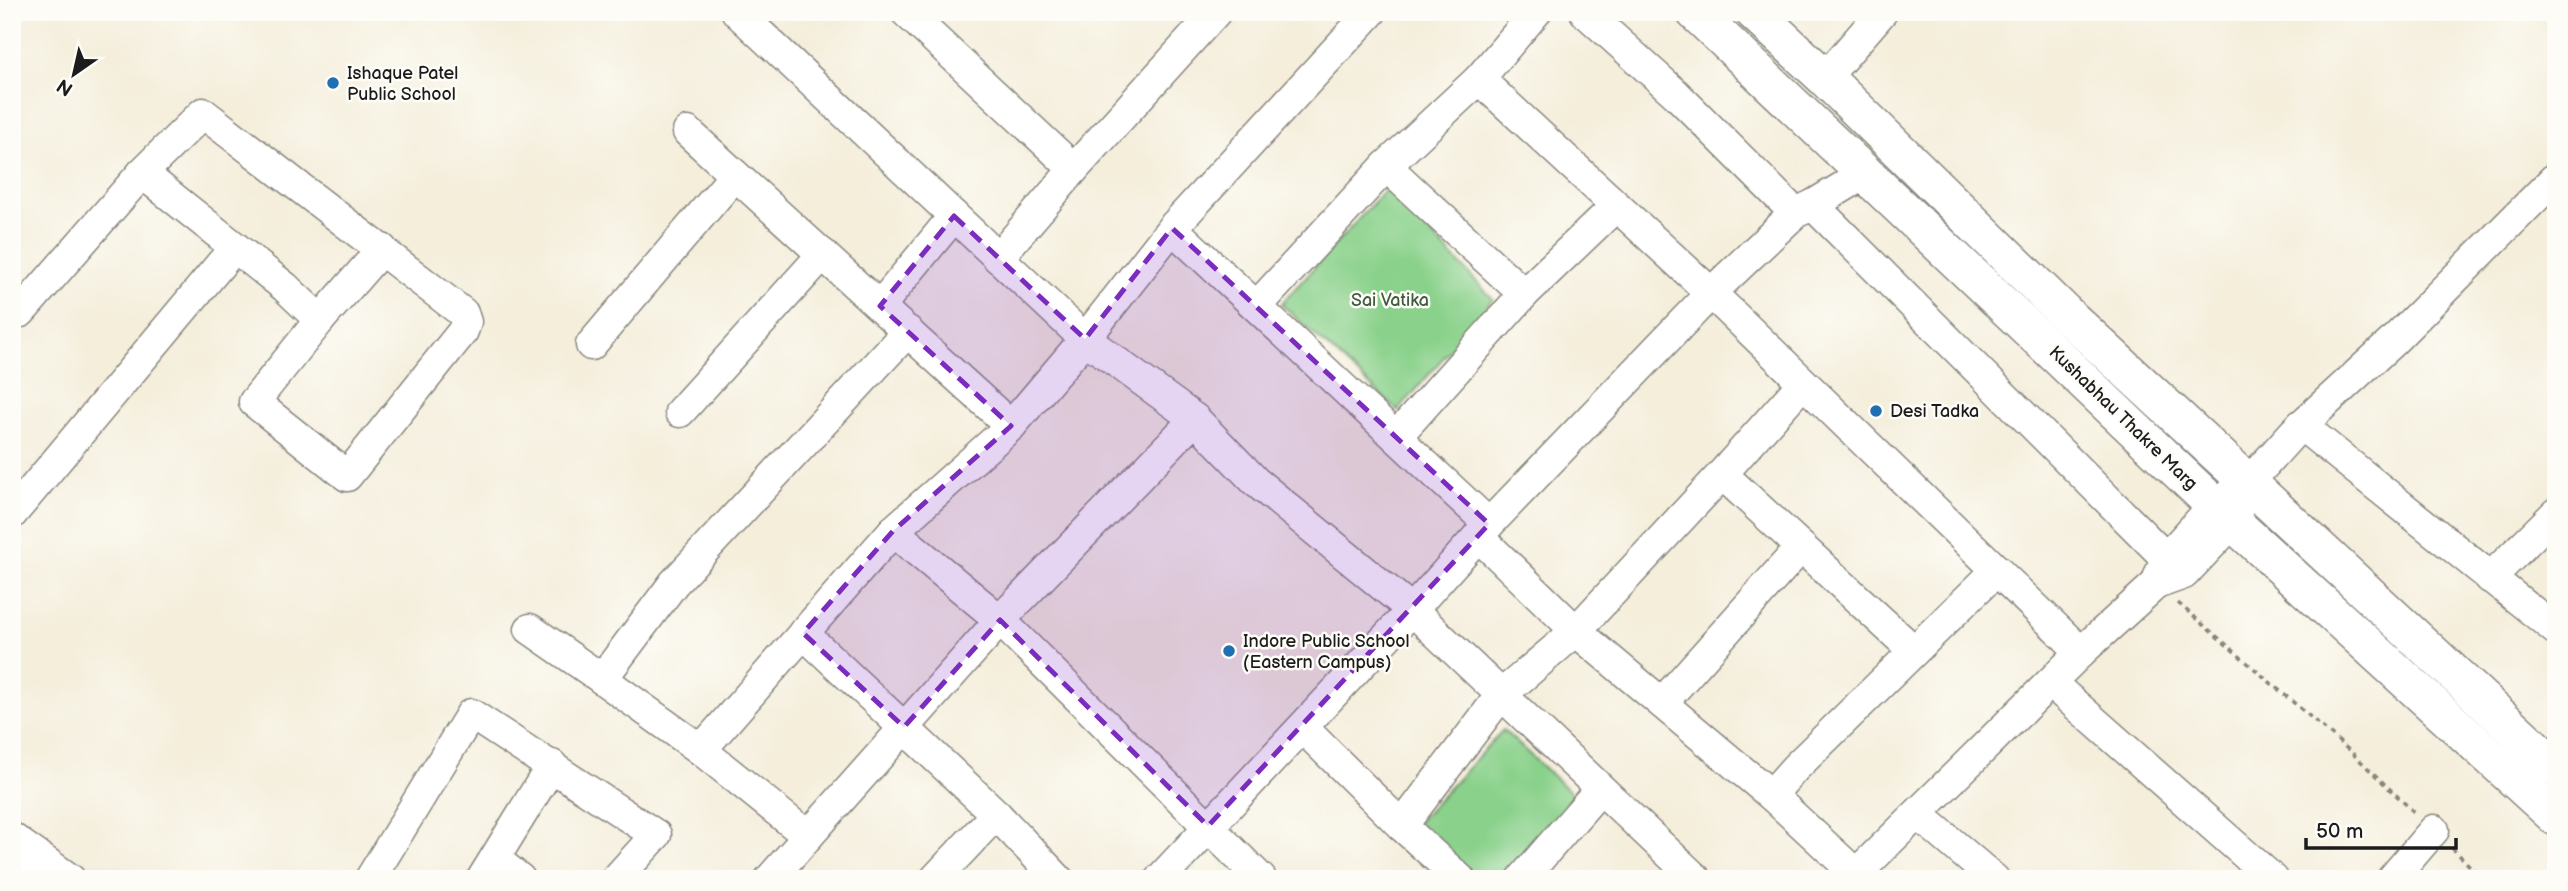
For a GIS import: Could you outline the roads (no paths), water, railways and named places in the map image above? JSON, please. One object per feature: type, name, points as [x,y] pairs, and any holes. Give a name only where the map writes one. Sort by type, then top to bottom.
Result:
[{"type":"main road","name":"Kushabhau Thakre Marg","points":[[1695,12],[2223,514],[2556,817]]},
{"type":"main road","name":"Kushabhau Thakre Marg","points":[[1757,13],[2064,313],[2556,768]]},
{"type":"street","points":[[737,12],[1085,339],[1195,419],[1255,481],[1412,610],[1600,789],[1681,874]]},
{"type":"street","points":[[906,12],[1074,169]]},
{"type":"street","points":[[998,258],[1074,169],[1216,12]]},
{"type":"street","points":[[701,750],[893,531],[1011,426],[1085,339],[1172,228],[1371,12]]},
{"type":"street","points":[[1256,306],[1386,166],[1479,79],[1536,12]]},
{"type":"street","points":[[1585,12],[1804,209],[2161,571],[2184,574],[2223,514],[2301,425],[2392,342],[2556,177]]},
{"type":"street","points":[[1825,78],[1882,12]]},
{"type":"street","points":[[1479,79],[1711,293],[2081,652]]},
{"type":"street","points":[[22,312],[142,173],[203,113],[382,249],[463,313],[466,322],[463,331],[347,476],[254,402],[382,249]]},
{"type":"street","points":[[688,132],[1011,426]]},
{"type":"street","points":[[1386,166],[1524,294]]},
{"type":"street","points":[[142,173],[285,287],[320,320]]},
{"type":"street","points":[[1160,879],[1484,530],[1711,293],[1804,209],[1866,173]]},
{"type":"street","points":[[591,345],[735,175]]},
{"type":"street","points":[[1396,437],[1524,294],[1616,205]]},
{"type":"street","points":[[880,306],[954,216]]},
{"type":"street","points":[[1172,228],[1396,437],[1576,631],[1771,795],[1854,876],[2161,571]]},
{"type":"street","points":[[12,514],[236,247]]},
{"type":"street","points":[[680,412],[823,254]]},
{"type":"street","points":[[602,679],[674,583],[908,331]]},
{"type":"street","points":[[1402,826],[1501,695],[1576,631],[1802,384]]},
{"type":"street","points":[[770,879],[1000,620],[1195,419]]},
{"type":"street","points":[[2301,425],[2556,630]]},
{"type":"street","points":[[1722,474],[1914,651]]},
{"type":"street","points":[[2490,578],[2556,513]]},
{"type":"street","points":[[893,531],[1000,620],[1261,879]]},
{"type":"street","points":[[1662,703],[1801,547]]},
{"type":"street","points":[[1771,795],[1795,768],[1997,570]]},
{"type":"street","points":[[530,629],[701,750],[808,836]]},
{"type":"street","points":[[803,633],[996,814],[1058,879]]},
{"type":"street","points":[[2050,683],[2273,879]]},
{"type":"street","points":[[370,879],[471,714],[656,835],[616,879]]},
{"type":"street","points":[[1303,727],[1402,826],[1460,879]]},
{"type":"street","points":[[520,879],[488,869],[552,765]]},
{"type":"street","points":[[1522,879],[1600,789]]},
{"type":"street","points":[[935,879],[996,814]]},
{"type":"street","points":[[1918,814],[1994,879]]},
{"type":"street","points":[[2392,879],[2434,830]]},
{"type":"street","points":[[12,838],[70,879]]},
{"type":"street","points":[[12,864],[33,879]]},
{"type":"place","name":"Ishaque Patel Public School","points":[[333,83]]},
{"type":"place","name":"Desi Tadka","points":[[1876,411]]},
{"type":"place","name":"Indore Public School (Eastern Campus)","points":[[1229,651]]},
{"type":"park label","name":"Sai Vatika","points":[[1390,300]]}]
